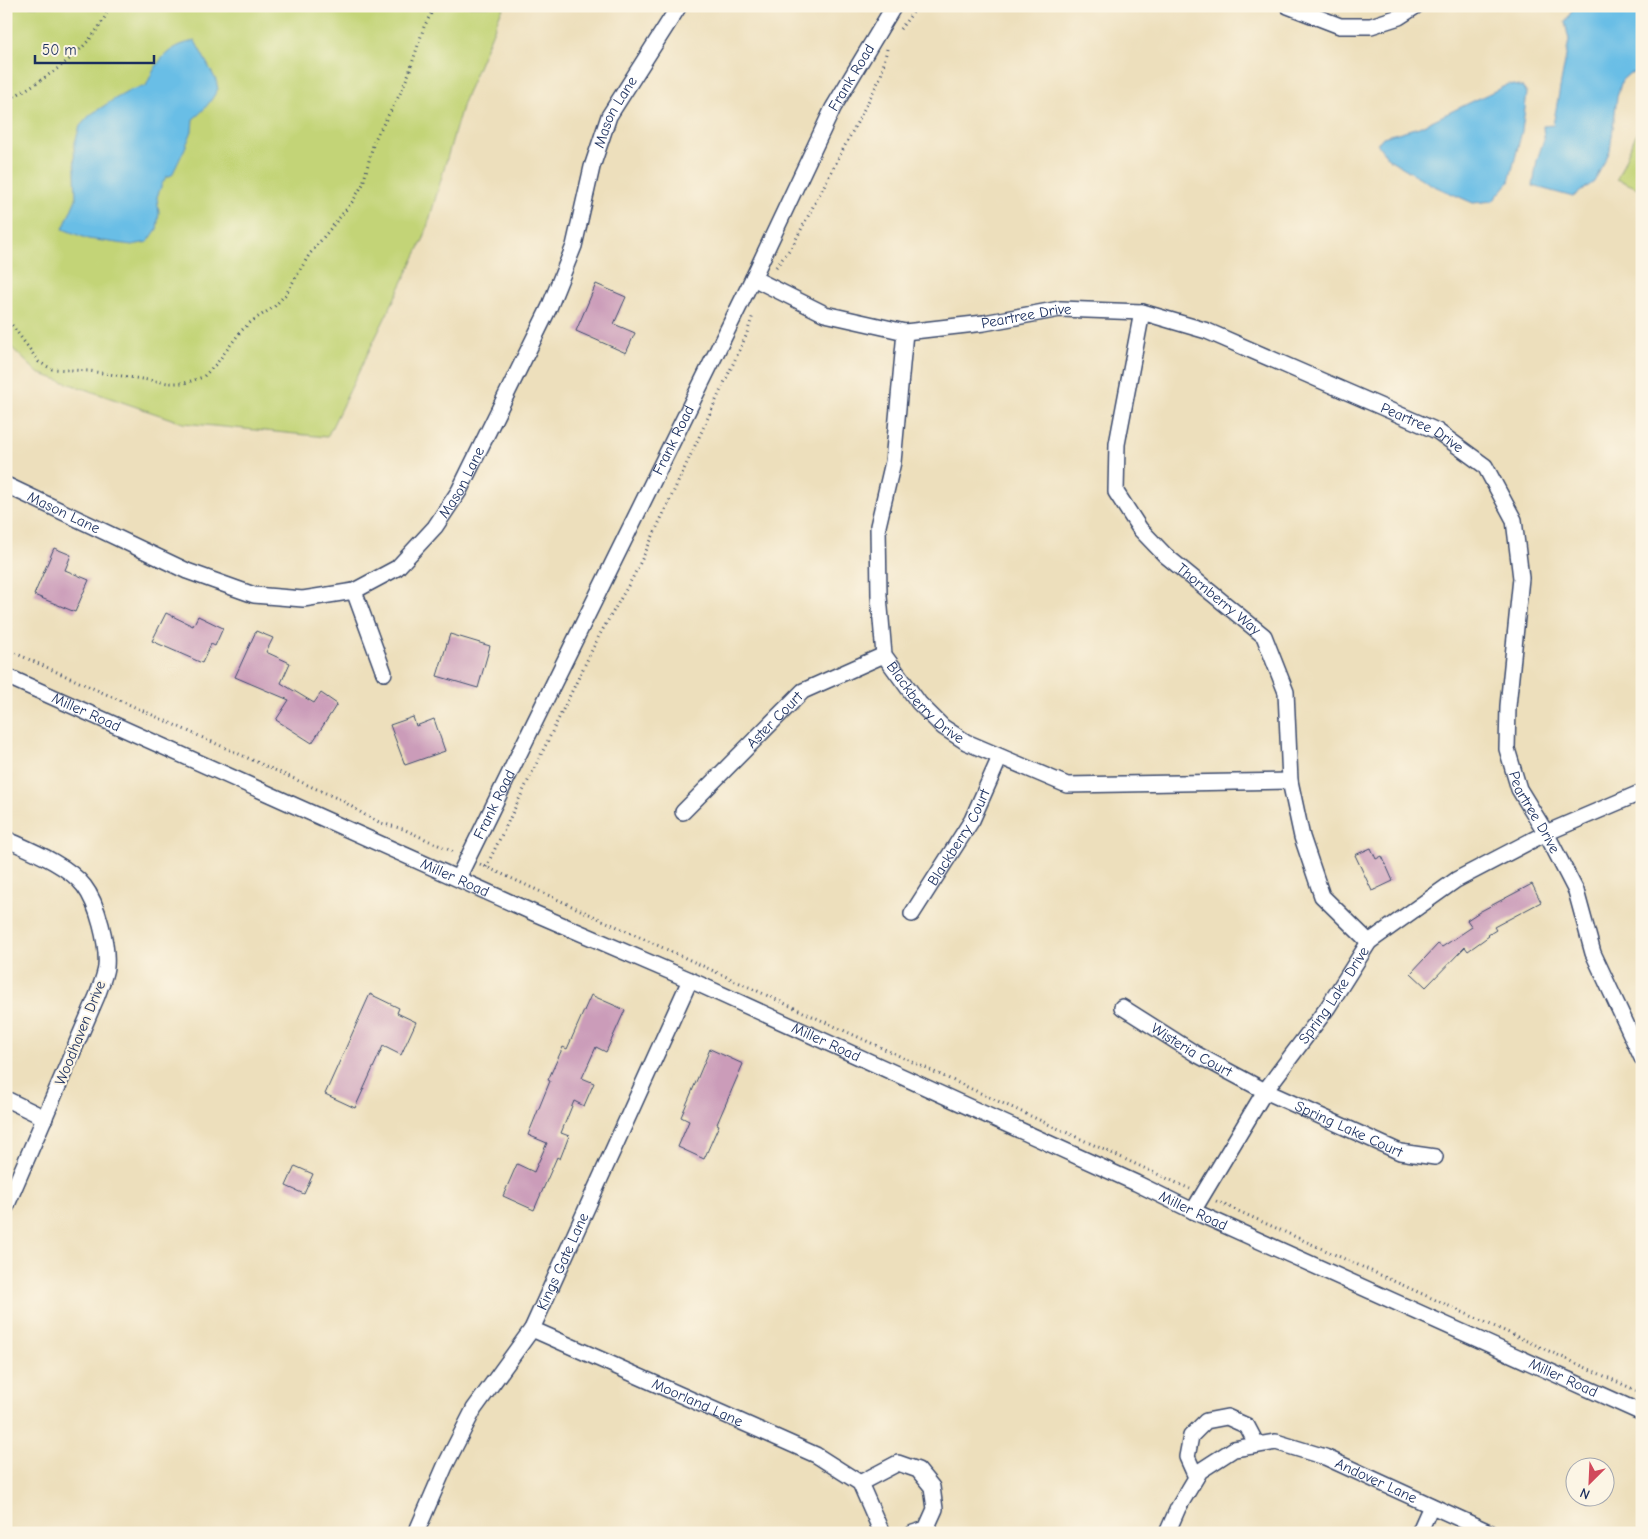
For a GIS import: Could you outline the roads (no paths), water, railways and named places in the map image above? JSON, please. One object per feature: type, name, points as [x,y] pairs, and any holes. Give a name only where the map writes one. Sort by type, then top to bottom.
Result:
[{"type":"street","name":"Mason Lane","points":[[6,485],[187,571],[254,595],[303,599],[354,591],[397,568],[434,527],[459,491],[549,308],[574,246],[592,167],[609,116],[679,6]]},
{"type":"street","name":"Frank Road","points":[[458,878],[760,281],[832,108],[894,6]]},
{"type":"street","points":[[1288,6],[1340,26],[1371,26],[1399,17],[1416,6]]},
{"type":"street","name":"Peartree Drive","points":[[760,281],[825,314],[905,332],[984,323],[1060,309],[1142,312],[1207,331],[1437,431],[1485,466],[1514,520],[1521,578],[1508,706],[1507,749],[1519,789],[1546,833],[1576,891],[1593,953],[1642,1058]]},
{"type":"street","name":"Thornberry Way","points":[[1142,312],[1117,444],[1116,492],[1140,530],[1164,555],[1264,636],[1286,692],[1290,781],[1302,837],[1322,896],[1368,942]]},
{"type":"street","name":"Blackberry Drive","points":[[905,332],[893,462],[878,526],[879,596],[884,655],[919,703],[942,727],[966,742],[1067,785],[1290,781]]},
{"type":"street","points":[[354,591],[384,673]]},
{"type":"street","name":"Aster Court","points":[[683,812],[803,692],[884,655]]},
{"type":"street","name":"Miller Road","points":[[6,676],[690,980],[1136,1183],[1193,1211],[1642,1413]]},
{"type":"street","name":"Blackberry Court","points":[[912,914],[972,820],[1000,757]]},
{"type":"street","name":"Spring Lake Drive","points":[[1193,1211],[1265,1091],[1328,1007],[1368,942],[1456,880],[1546,833],[1642,792]]},
{"type":"street","name":"Woodhaven Drive","points":[[6,839],[65,869],[84,886],[97,911],[104,935],[106,967],[97,996],[6,1207]]},
{"type":"street","name":"Kings Gate Lane","points":[[418,1532],[445,1466],[474,1409],[532,1329],[690,980]]},
{"type":"street","name":"Wisteria Court","points":[[1122,1007],[1196,1054],[1265,1091]]},
{"type":"street","name":"Spring Lake Court","points":[[1265,1091],[1400,1152],[1435,1157]]},
{"type":"street","points":[[6,1099],[45,1118]]},
{"type":"street","name":"Moorland Lane","points":[[532,1329],[816,1455],[860,1483]]},
{"type":"street","points":[[1196,1477],[1187,1457],[1191,1436],[1206,1421],[1227,1417],[1247,1426],[1257,1445]]},
{"type":"street","name":"Andover Lane","points":[[1167,1533],[1178,1508],[1200,1471],[1234,1449],[1276,1442],[1325,1457],[1491,1533]]},
{"type":"street","points":[[882,1533],[860,1483],[898,1463],[918,1470],[932,1487],[935,1509],[926,1529],[913,1533]]},
{"type":"street","points":[[1419,1533],[1430,1506]]},
{"type":"water","points":[[1575,6],[1642,6],[1642,73],[1630,73],[1622,80],[1617,97],[1610,151],[1594,182],[1573,197],[1533,186],[1537,160],[1544,139],[1543,126],[1553,125],[1569,40],[1565,22]]},
{"type":"water","points":[[195,41],[216,80],[218,89],[207,106],[193,119],[192,131],[185,148],[172,175],[166,177],[162,184],[157,197],[159,213],[157,229],[148,242],[132,245],[88,239],[63,229],[76,199],[74,146],[80,126],[90,115],[113,100],[131,90],[146,86],[154,69],[164,56],[185,43]]},
{"type":"water","points":[[1509,84],[1523,87],[1527,93],[1522,131],[1509,182],[1493,201],[1473,203],[1432,185],[1389,159],[1377,144],[1383,137],[1419,127]]}]
